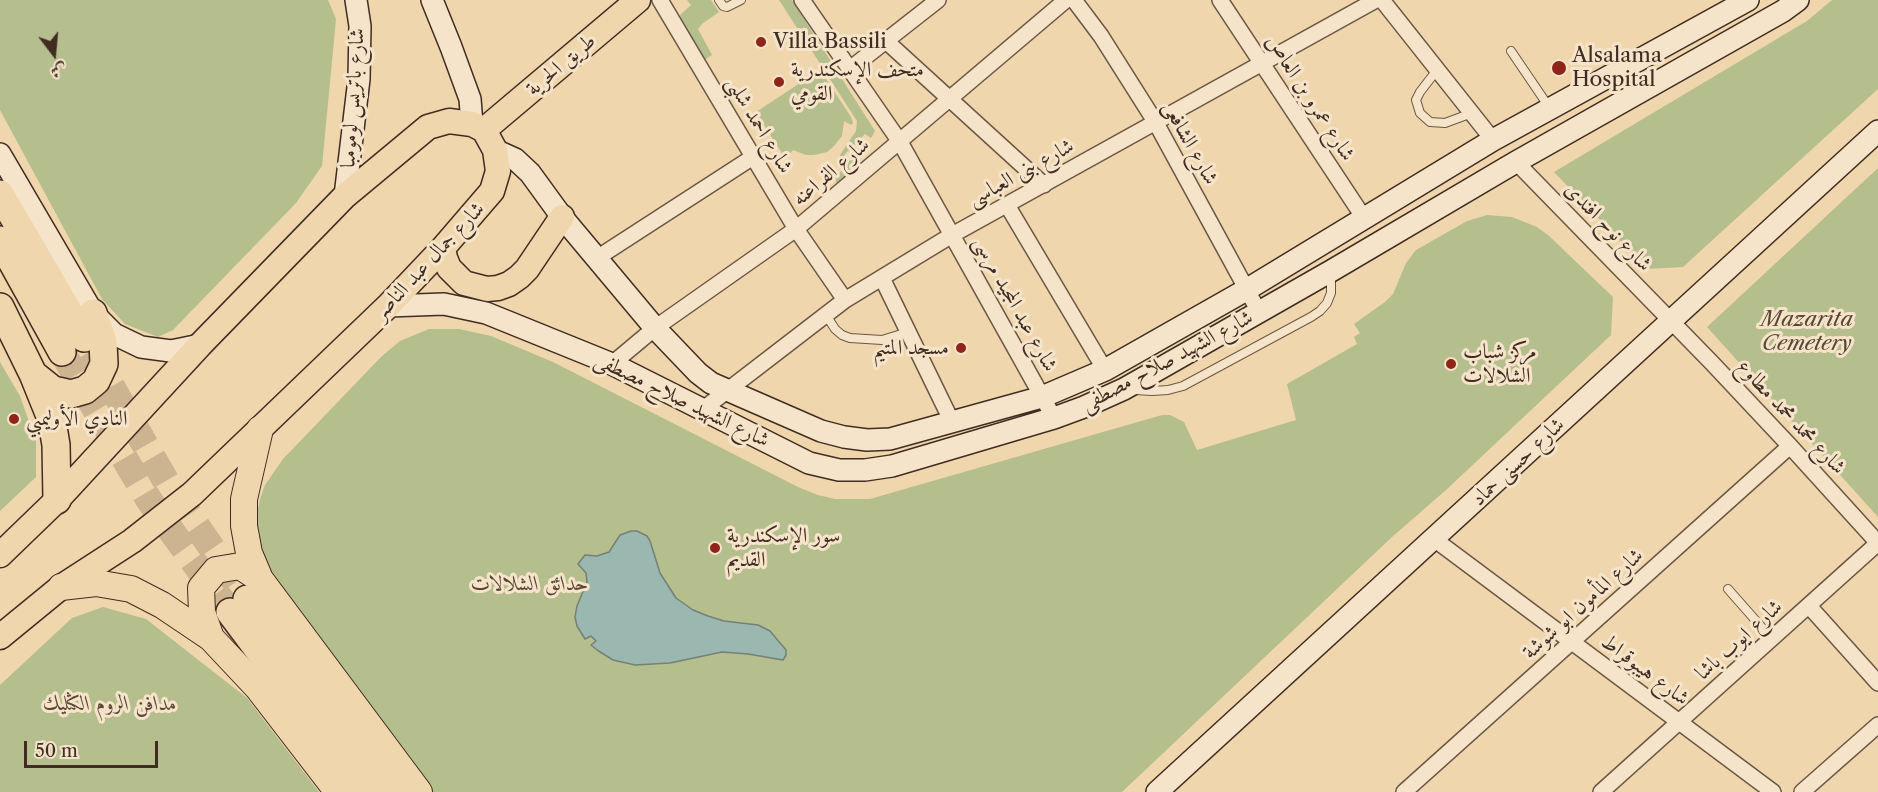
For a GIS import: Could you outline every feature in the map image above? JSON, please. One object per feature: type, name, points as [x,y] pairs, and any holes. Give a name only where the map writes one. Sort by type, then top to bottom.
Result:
[{"type":"highway","points":[[0,194],[79,334]]},
{"type":"highway","points":[[0,240],[79,334],[104,342],[104,364],[96,381],[85,390],[71,393],[52,390],[33,374]]},
{"type":"highway","points":[[0,307],[33,374],[55,432],[57,500]]},
{"type":"highway","points":[[260,429],[244,499],[244,526],[249,553],[246,596],[392,792]]},
{"type":"highway","points":[[211,638],[202,612],[201,588],[216,570],[240,566],[246,596],[365,792]]},
{"type":"highway","points":[[60,587],[96,583],[131,589],[162,605],[211,638],[258,688],[338,792]]},
{"type":"highway","points":[[246,596],[419,792]]},
{"type":"main road","name":"شارع باتريس لومومبا","points":[[345,196],[359,79],[360,26],[356,0]]},
{"type":"main road","points":[[432,0],[484,134]]},
{"type":"main road","name":"طريق الحرية","points":[[484,134],[638,0]]},
{"type":"main road","name":"شارع الشهيد صلاح مصطفى","points":[[484,134],[522,165],[562,217],[655,328],[698,374],[726,391],[821,431],[867,440],[890,439],[1042,397],[1105,370],[1246,290],[1493,140],[1748,0]]},
{"type":"main road","name":"شارع الشهيد صلاح مصطفى","points":[[388,306],[444,304],[486,313],[612,364],[809,463],[839,470],[865,470],[892,466],[1054,418],[1124,389],[1516,162],[1783,11],[1798,0]]},
{"type":"main road","points":[[0,555],[57,500],[200,345],[345,196],[428,127],[449,121],[484,134]]},
{"type":"main road","name":"شارع حسنى حماد","points":[[1156,792],[1878,131]]},
{"type":"main road","name":"شارع جمال عبد الناصر","points":[[0,637],[60,587],[132,541],[184,500],[388,306],[443,248],[492,191],[498,171],[484,134]]},
{"type":"main road","points":[[1493,140],[1516,162]]},
{"type":"main road","points":[[0,154],[79,334],[114,334],[141,347],[171,351],[200,345]]},
{"type":"main road","points":[[443,248],[449,268],[464,282],[487,289],[498,288],[509,284],[527,269],[562,217]]},
{"type":"street","name":"شارع احمد شلبى","points":[[660,0],[796,229],[845,300]]},
{"type":"street","name":"شارع عبد المجيد مرسى","points":[[802,0],[900,142],[1054,418]]},
{"type":"street","points":[[850,69],[938,0]]},
{"type":"street","name":"شارع الفراعنه","points":[[612,364],[655,328],[796,229],[1066,0]]},
{"type":"street","name":"شارع الشافعى","points":[[1074,0],[1101,36],[1156,123],[1259,312]]},
{"type":"street","name":"شارع عمرو بن العاص","points":[[1220,0],[1364,218]]},
{"type":"street","name":"شارع بنى العباسى","points":[[702,410],[845,300],[952,235],[1376,0]]},
{"type":"street","points":[[1382,0],[1493,140]]},
{"type":"street","points":[[886,41],[1044,185]]},
{"type":"street","points":[[597,258],[753,157]]},
{"type":"street","name":"شارع نوح افندى","points":[[1516,162],[1671,321]]},
{"type":"street","points":[[1007,205],[1105,370]]},
{"type":"street","points":[[882,278],[952,422]]},
{"type":"street","name":"شارع محمد محمد مطاوع","points":[[1671,321],[1878,543]]},
{"type":"street","name":"شارع المأمون ابو شوشة","points":[[1404,792],[1790,446]]},
{"type":"street","name":"شارع هيبوقراط","points":[[1434,539],[1773,792]]},
{"type":"street","name":"شارع ايوب باشا","points":[[1601,792],[1878,543]]},
{"type":"street","points":[[1809,606],[1878,683]]},
{"type":"street","points":[[1802,792],[1878,725]]},
{"type":"lane","points":[[719,0],[723,6],[727,7],[741,0]]},
{"type":"lane","points":[[1511,51],[1550,109]]},
{"type":"lane","points":[[1437,70],[1416,100],[1420,113],[1430,122],[1445,123],[1472,113]]},
{"type":"lane","points":[[1124,389],[1152,392],[1183,386],[1320,311],[1327,303],[1331,293],[1331,271]]},
{"type":"lane","points":[[826,315],[835,329],[850,338],[882,340],[908,332]]},
{"type":"lane","points":[[1728,589],[1772,639]]},
{"type":"green space","points":[[0,0],[328,0],[336,19],[322,166],[296,203],[173,330],[158,337],[125,324],[102,299],[0,110]]},
{"type":"green space","points":[[687,0],[711,0],[719,12],[698,29],[712,55],[703,61],[679,16],[691,5]]},
{"type":"green space","points":[[779,0],[792,0],[875,131],[871,138],[865,134],[845,154],[848,161],[853,160],[852,164],[857,167],[837,184],[835,178],[844,168],[840,155],[856,131],[857,121]]},
{"type":"green space","points":[[1832,0],[1878,0],[1878,89],[1683,267],[1647,269],[1554,172],[1807,21]]},
{"type":"green space","points":[[820,70],[853,123],[851,125],[844,121],[842,136],[827,152],[806,155],[793,150],[787,158],[756,112]]},
{"type":"green space","name":"Mazarita Cemetery","points":[[1878,168],[1878,517],[1707,327]]},
{"type":"green space","name":"حدائق الشلالات","points":[[1487,215],[1512,217],[1537,227],[1613,297],[1611,335],[1446,490],[1392,537],[1122,792],[428,792],[270,573],[259,543],[257,514],[260,499],[265,485],[283,459],[381,357],[400,341],[429,329],[459,329],[491,336],[553,362],[798,487],[835,499],[870,499],[1162,415],[1170,415],[1184,422],[1197,450],[1296,420],[1287,384],[1357,344],[1354,337],[1360,333],[1354,324],[1393,294],[1406,263],[1416,250],[1467,221]]},
{"type":"green space","name":"النادي الأوليمبي","points":[[0,362],[20,396],[36,442],[36,477],[0,511]]},
{"type":"green space","name":"مدافن الروم الكثليك","points":[[103,607],[146,619],[247,698],[319,792],[0,792],[0,685],[72,618]]},
{"type":"water","points":[[631,531],[647,536],[660,573],[676,598],[693,610],[708,616],[724,621],[758,625],[770,631],[786,650],[783,660],[722,652],[670,663],[635,665],[613,660],[591,645],[596,641],[591,636],[585,639],[577,626],[575,617],[587,582],[586,573],[578,564],[585,555],[597,556],[609,552],[620,535]]},
{"type":"tunnel","points":[[91,351],[167,483],[247,599]]},
{"type":"tunnel","points":[[62,352],[149,500],[230,612]]},
{"type":"place","name":"Villa Bassili","points":[[761,42]]},
{"type":"place","name":"Alsalama Hospital","points":[[1559,68]]},
{"type":"place","name":"متحف الإسكندرية القومي","points":[[779,82]]},
{"type":"place","name":"مسجد المتيم","points":[[961,348]]},
{"type":"place","name":"مركز شباب الشلالات","points":[[1451,364]]},
{"type":"place","name":"النادي الأوليمبي","points":[[14,419]]},
{"type":"place","name":"سور الإسكندرية القديم","points":[[715,548]]}]
